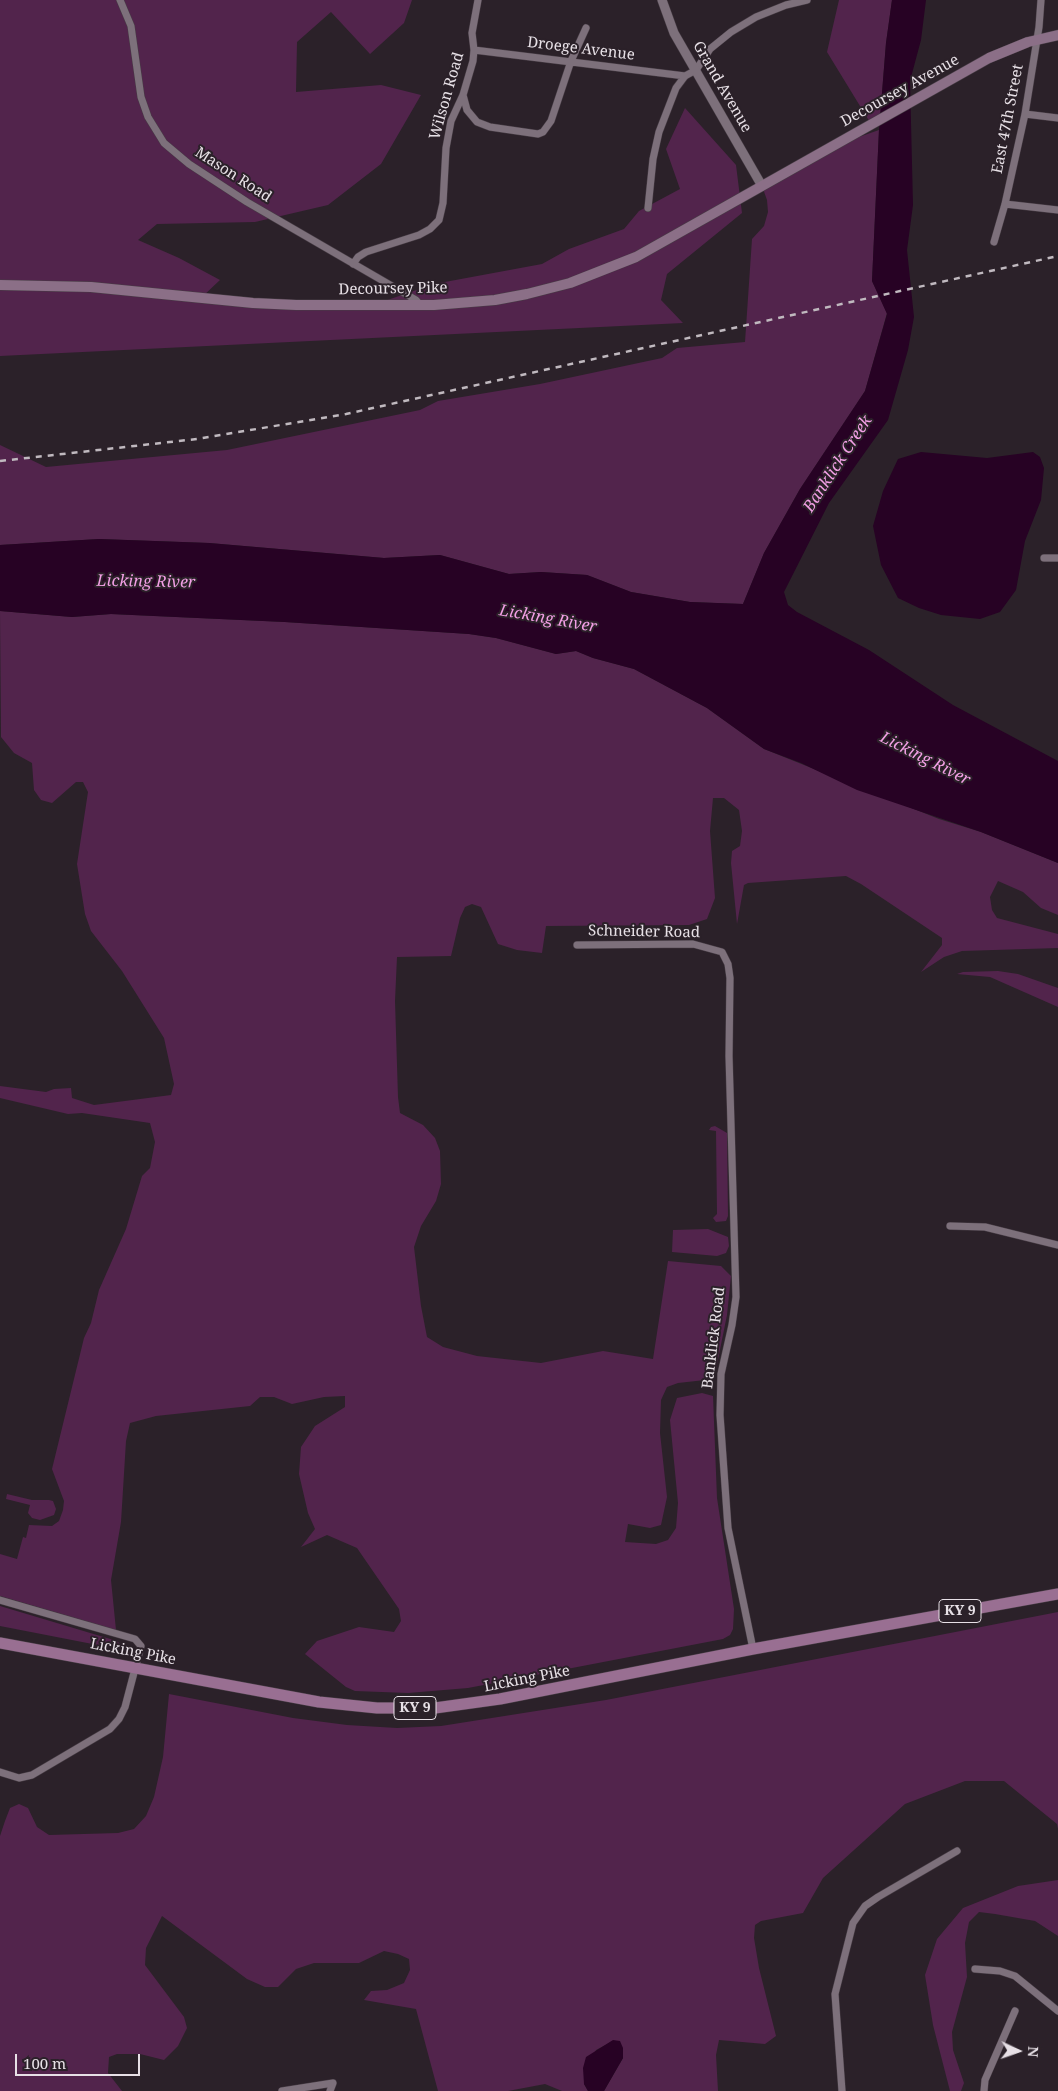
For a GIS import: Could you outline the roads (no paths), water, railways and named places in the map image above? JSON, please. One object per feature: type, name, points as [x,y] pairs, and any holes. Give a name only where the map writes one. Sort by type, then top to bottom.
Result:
[{"type":"main road","name":"Decoursey Avenue","points":[[762,186],[988,58],[1036,40],[1058,35]]},
{"type":"main road","name":"Decoursey Pike","points":[[0,285],[91,287],[288,304],[420,305],[495,300],[570,283],[636,257],[762,186]]},
{"type":"main road","name":"Licking Pike","points":[[0,1642],[319,1702],[377,1708],[416,1708],[469,1705],[500,1700],[753,1649],[1058,1594]]},
{"type":"street","name":"Mason Road","points":[[120,0],[131,26],[141,97],[148,118],[164,143],[189,164],[247,202],[416,300],[420,305]]},
{"type":"street","name":"Wilson Road","points":[[353,264],[358,257],[366,252],[420,235],[439,220],[443,203],[446,148],[451,121],[470,77],[474,50],[472,33],[478,0]]},
{"type":"street","name":"Grand Avenue","points":[[662,0],[674,33],[762,186]]},
{"type":"street","points":[[648,208],[653,159],[659,132],[676,88],[684,76],[696,70],[710,49],[731,32],[756,17],[786,5],[807,0]]},
{"type":"street","name":"East 47th Street","points":[[994,242],[1005,204],[1025,114],[1041,0]]},
{"type":"street","points":[[463,96],[471,117],[477,122],[490,127],[538,134],[543,132],[551,121],[571,62],[586,28]]},
{"type":"street","name":"Droege Avenue","points":[[474,50],[684,76]]},
{"type":"street","points":[[1025,114],[1058,118]]},
{"type":"street","points":[[1005,204],[1058,210]]},
{"type":"street","points":[[1044,558],[1058,558]]},
{"type":"street","name":"Schneider Road","points":[[577,945],[693,944],[715,948],[725,956],[730,978],[730,998]]},
{"type":"street","name":"Banklick Road","points":[[730,998],[729,1056],[736,1297],[721,1374],[720,1415],[728,1528],[753,1649]]},
{"type":"street","points":[[950,1226],[985,1228],[1058,1246]]},
{"type":"street","points":[[0,1600],[135,1639],[141,1646],[125,1707],[119,1719],[110,1729],[32,1775],[19,1778],[0,1772]]},
{"type":"street","points":[[842,2091],[835,1994],[853,1923],[865,1906],[878,1896],[956,1851]]},
{"type":"street","points":[[975,1969],[1000,1971],[1015,1976],[1058,2010]]},
{"type":"street","points":[[984,2091],[985,2080],[1014,2011]]},
{"type":"street","points":[[282,2091],[333,2083],[330,2091]]},
{"type":"water","points":[[892,0],[926,0],[921,40],[910,81],[913,205],[907,250],[914,317],[908,350],[888,420],[829,503],[784,592],[788,605],[797,612],[869,650],[953,705],[1058,761],[1058,863],[981,832],[857,790],[801,763],[764,749],[707,708],[634,669],[593,658],[576,651],[556,654],[496,638],[469,634],[285,622],[111,614],[72,617],[0,611],[0,545],[99,539],[209,543],[384,558],[440,555],[509,574],[541,572],[587,575],[631,592],[690,602],[743,604],[764,553],[800,489],[865,391],[887,314],[872,281],[879,130],[886,43]]},
{"type":"water","points":[[921,452],[987,458],[1033,452],[1040,457],[1044,468],[1041,500],[1025,541],[1016,590],[1000,612],[980,619],[941,615],[919,608],[898,598],[881,565],[873,526],[883,491],[898,459]]},
{"type":"water","points":[[613,2040],[620,2041],[623,2048],[623,2058],[604,2091],[588,2091],[584,2084],[583,2068],[586,2057]]},
{"type":"railway","points":[[0,461],[197,439],[346,414],[1058,256]]},
{"type":"water label","name":"Banklick Creek","points":[[838,464]]},
{"type":"water label","name":"Licking River","points":[[146,582]]},
{"type":"water label","name":"Licking River","points":[[548,619]]},
{"type":"water label","name":"Licking River","points":[[925,759]]}]
